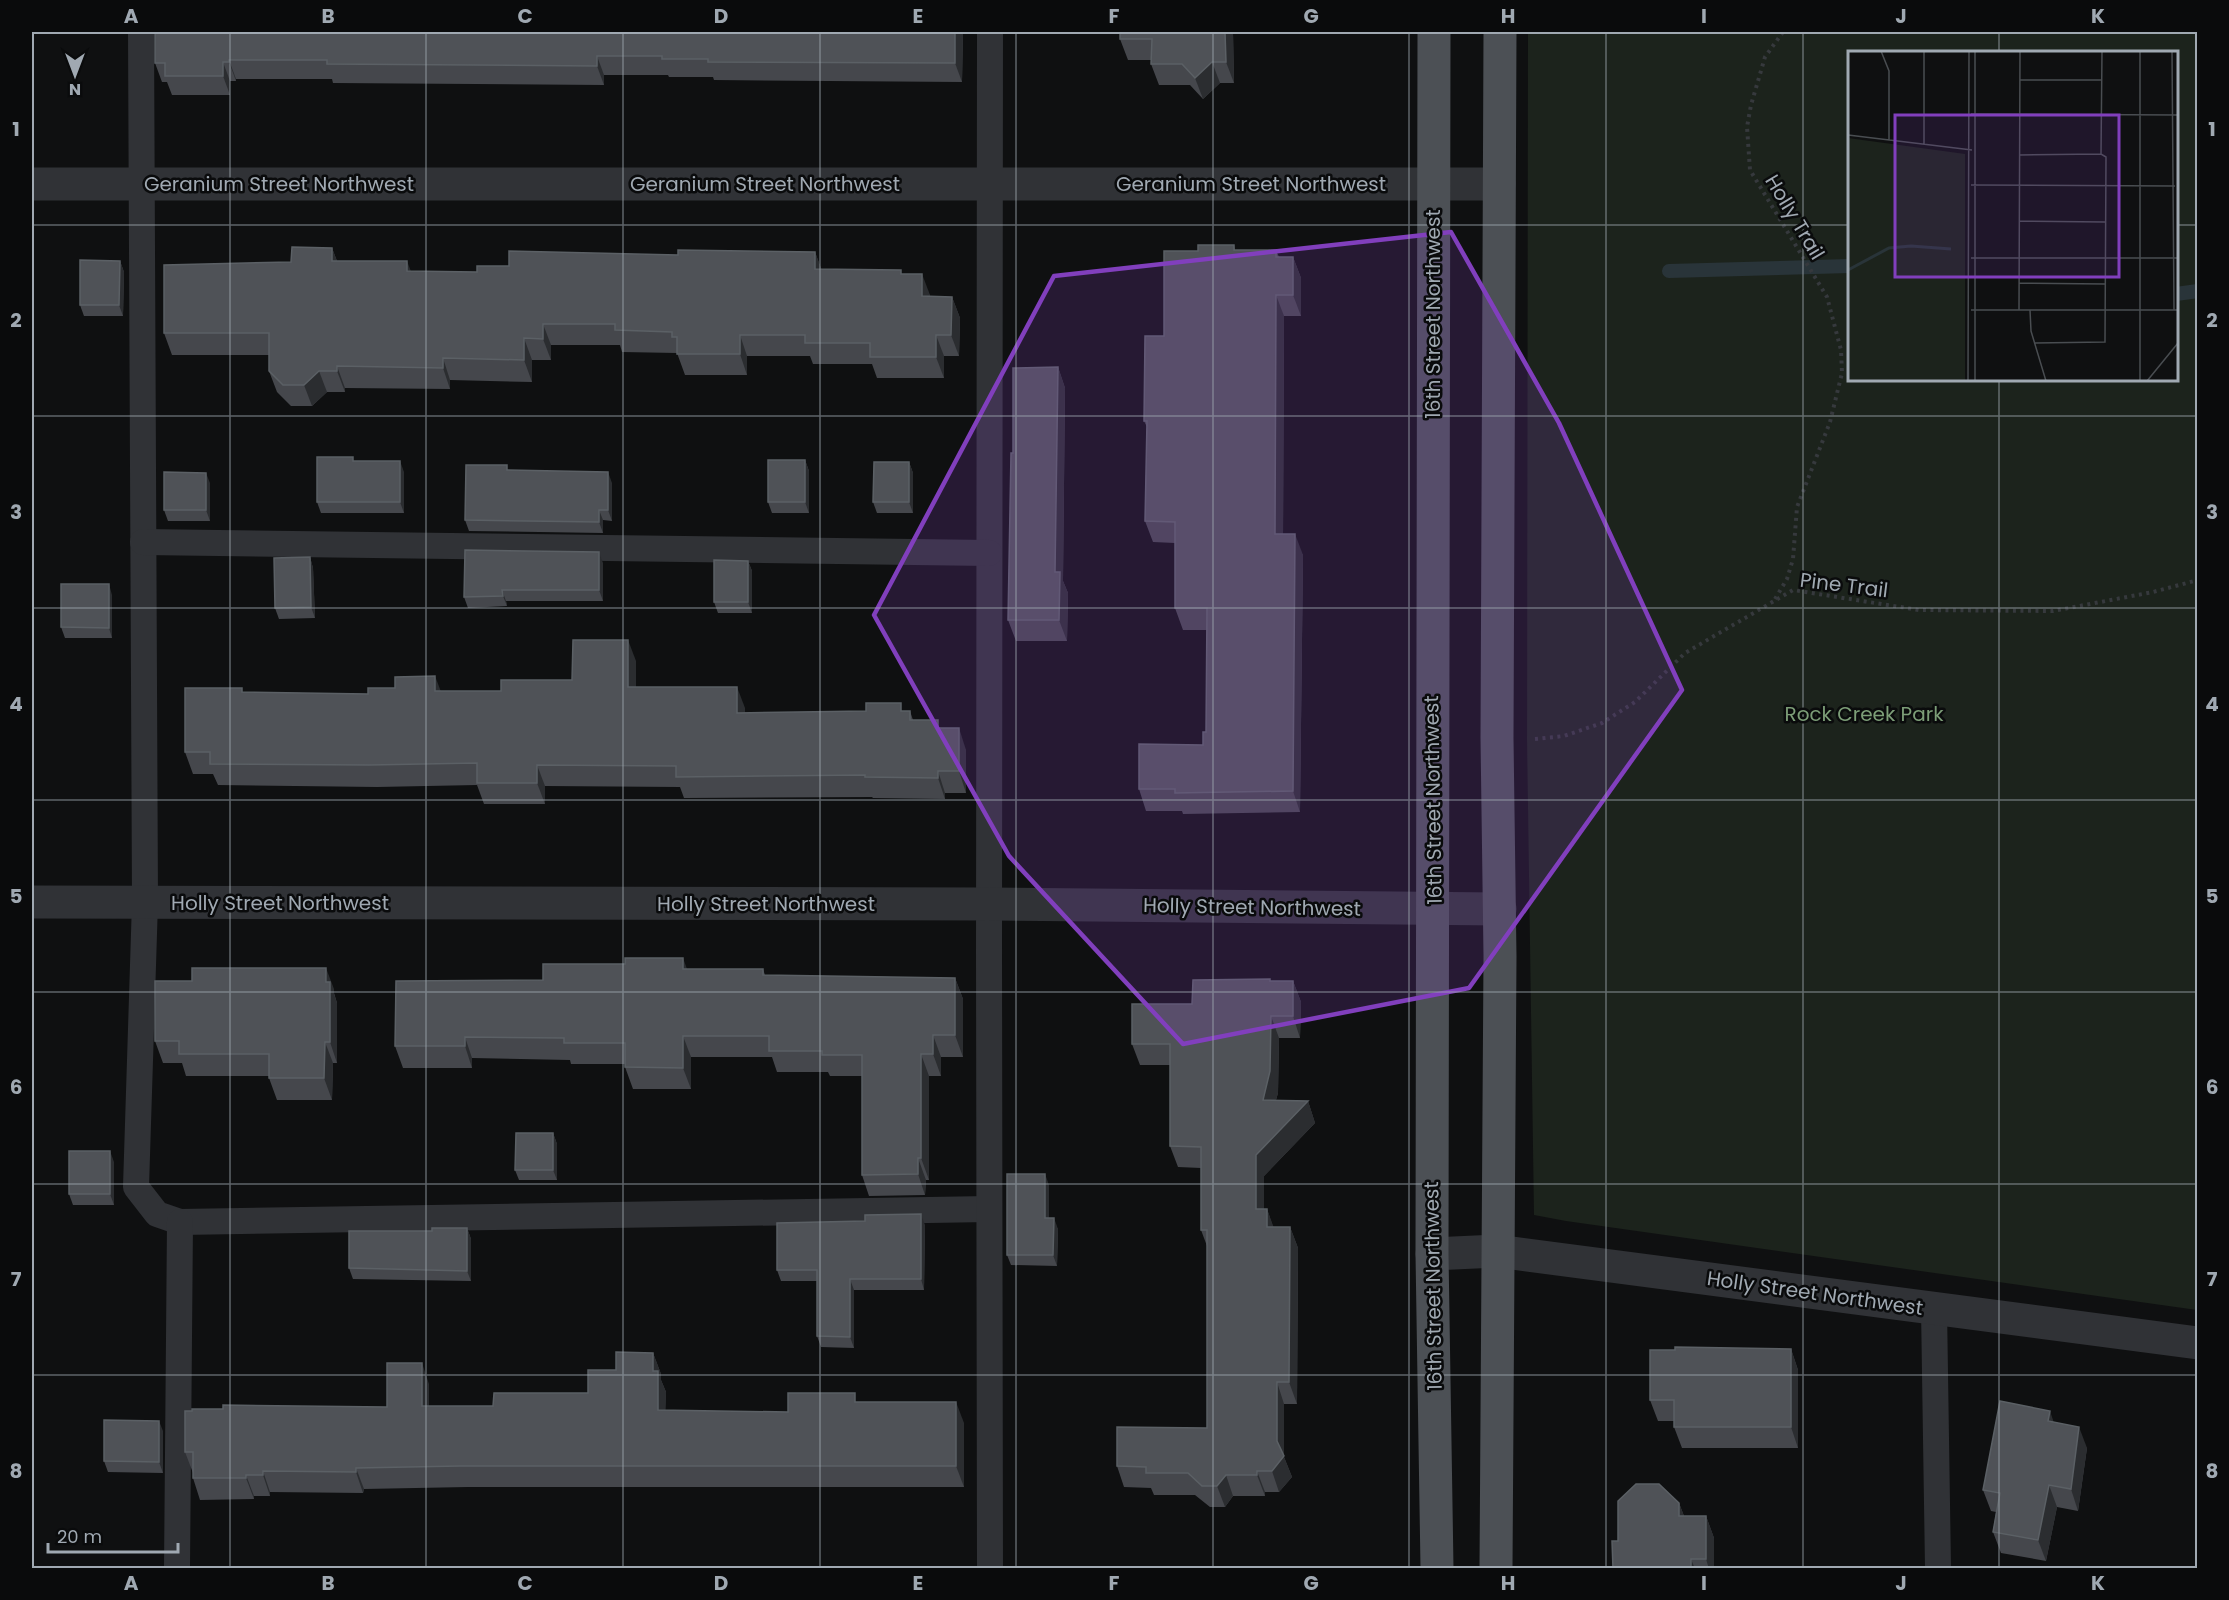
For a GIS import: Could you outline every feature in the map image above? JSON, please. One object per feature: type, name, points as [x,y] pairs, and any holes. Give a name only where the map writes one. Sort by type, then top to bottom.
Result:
[{"type":"main road","name":"16th Street Northwest","points":[[1434,32],[1432,1254],[1437,1569]]},
{"type":"main road","points":[[1496,1569],[1500,909],[1497,738],[1500,32]]},
{"type":"street","name":"Geranium Street Northwest","points":[[32,184],[1499,184]]},
{"type":"street","name":"Holly Street Northwest","points":[[32,902],[989,904],[1500,909]]},
{"type":"street","name":"Holly Street Northwest","points":[[1432,1254],[1497,1251],[2198,1343]]},
{"type":"lane","points":[[141,32],[145,902],[136,1187],[157,1214],[180,1222],[989,1209]]},
{"type":"lane","points":[[990,32],[990,1569]]},
{"type":"lane","points":[[143,542],[989,553]]},
{"type":"lane","points":[[177,1569],[180,1222]]},
{"type":"lane","points":[[1934,1308],[1938,1569]]},
{"type":"path","name":"Holly Trail","points":[[1754,613],[1776,598],[1787,579],[1793,559],[1797,507],[1830,422],[1842,373],[1841,350],[1825,294],[1750,170],[1747,127],[1751,105],[1766,57],[1783,32]]},
{"type":"path","name":"Pine Trail","points":[[1527,740],[1564,736],[1602,723],[1635,702],[1685,653],[1793,590],[1919,610],[2053,611],[2153,592],[2198,580]]},
{"type":"highlighted area","points":[[1451,232],[1559,423],[1682,690],[1469,988],[1183,1044],[1009,856],[874,615],[1054,276]]},
{"type":"green space","name":"Rock Creek Park","points":[[1528,32],[2197,32],[2197,1310],[1534,1215],[1527,740]]},
{"type":"building","points":[[155,32],[955,32],[955,63],[708,62],[708,59],[662,59],[662,56],[597,56],[597,66],[327,64],[327,60],[229,60],[229,62],[223,62],[223,76],[165,76],[165,63],[155,63]]},
{"type":"building","points":[[1120,32],[1225,32],[1226,62],[1212,62],[1195,78],[1182,64],[1151,64],[1152,39],[1120,39]]},
{"type":"building","points":[[1198,245],[1234,245],[1234,250],[1276,250],[1276,257],[1293,257],[1293,295],[1276,295],[1275,534],[1295,534],[1293,791],[1175,793],[1175,789],[1139,789],[1139,744],[1203,745],[1203,732],[1206,732],[1207,608],[1175,608],[1175,522],[1145,521],[1147,421],[1144,421],[1145,336],[1164,336],[1164,251],[1198,251]]},
{"type":"building","points":[[292,247],[332,248],[332,261],[407,261],[407,271],[477,272],[477,266],[509,266],[509,251],[678,255],[678,250],[815,252],[815,269],[901,270],[901,274],[922,274],[922,296],[952,297],[951,335],[936,335],[936,357],[870,357],[870,343],[805,343],[805,335],[740,335],[740,354],[677,354],[677,337],[672,337],[672,332],[615,330],[615,324],[543,324],[543,339],[524,338],[524,360],[443,358],[443,368],[337,366],[337,371],[319,371],[304,385],[283,385],[269,371],[269,333],[164,333],[164,265],[291,262]]},
{"type":"building","points":[[80,260],[120,261],[119,305],[80,305]]},
{"type":"building","points":[[1058,367],[1055,572],[1060,572],[1059,620],[1008,620],[1013,368]]},
{"type":"building","points":[[317,457],[353,457],[353,461],[400,461],[400,502],[317,502]]},
{"type":"building","points":[[768,460],[805,460],[805,502],[768,502]]},
{"type":"building","points":[[874,462],[909,462],[909,502],[873,502]]},
{"type":"building","points":[[466,465],[507,465],[507,470],[608,472],[608,510],[599,510],[599,522],[465,520]]},
{"type":"building","points":[[164,472],[206,473],[206,510],[164,510]]},
{"type":"building","points":[[465,550],[599,552],[599,590],[502,590],[503,596],[464,597]]},
{"type":"building","points":[[310,557],[311,607],[275,608],[274,558]]},
{"type":"building","points":[[714,560],[748,561],[748,602],[714,602]]},
{"type":"building","points":[[61,584],[109,584],[109,628],[61,627]]},
{"type":"building","points":[[573,640],[628,640],[628,687],[737,687],[737,713],[866,711],[866,703],[901,703],[901,711],[910,711],[910,720],[938,720],[938,728],[959,728],[959,771],[938,771],[938,778],[865,777],[865,775],[676,777],[676,766],[537,765],[537,783],[477,783],[477,763],[210,764],[210,752],[185,752],[185,688],[242,688],[242,692],[368,694],[368,688],[395,688],[395,677],[435,676],[435,691],[501,691],[501,680],[572,680]]},
{"type":"building","points":[[625,958],[683,958],[683,969],[763,969],[763,975],[955,978],[955,1035],[933,1035],[933,1054],[921,1054],[921,1158],[918,1158],[918,1174],[862,1175],[862,1055],[822,1055],[822,1051],[769,1051],[769,1036],[683,1036],[683,1068],[625,1067],[625,1043],[564,1043],[564,1038],[465,1037],[465,1046],[395,1046],[396,981],[543,980],[543,964],[625,964]]},
{"type":"building","points":[[192,968],[326,968],[326,982],[330,982],[330,1042],[325,1042],[324,1078],[269,1078],[269,1054],[179,1054],[179,1041],[155,1041],[155,981],[192,981]]},
{"type":"building","points":[[1270,979],[1270,981],[1293,981],[1293,1016],[1271,1016],[1270,1071],[1263,1100],[1308,1101],[1256,1155],[1256,1209],[1267,1209],[1267,1227],[1290,1227],[1289,1382],[1277,1382],[1277,1441],[1284,1456],[1272,1471],[1257,1471],[1257,1475],[1226,1475],[1217,1486],[1202,1486],[1188,1473],[1146,1473],[1146,1467],[1117,1466],[1117,1427],[1207,1428],[1207,1230],[1201,1230],[1201,1147],[1170,1146],[1170,1044],[1132,1044],[1132,1004],[1192,1004],[1193,980]]},
{"type":"building","points":[[516,1133],[553,1133],[553,1170],[515,1170]]},
{"type":"building","points":[[69,1151],[110,1151],[110,1194],[69,1194]]},
{"type":"building","points":[[1007,1174],[1045,1174],[1045,1218],[1054,1218],[1053,1255],[1007,1255]]},
{"type":"building","points":[[921,1214],[921,1279],[850,1279],[850,1337],[817,1336],[817,1270],[777,1270],[777,1223],[865,1221],[865,1215]]},
{"type":"building","points":[[432,1228],[467,1228],[467,1271],[349,1268],[349,1231],[432,1231]]},
{"type":"building","points":[[1675,1347],[1791,1349],[1791,1427],[1674,1427],[1674,1400],[1650,1400],[1650,1350],[1675,1350]]},
{"type":"building","points":[[616,1352],[653,1353],[653,1371],[658,1371],[658,1410],[788,1412],[788,1393],[855,1393],[855,1402],[956,1402],[956,1466],[460,1466],[356,1468],[356,1472],[263,1471],[263,1475],[246,1475],[246,1478],[193,1478],[193,1452],[185,1452],[185,1411],[192,1411],[192,1409],[223,1409],[223,1405],[387,1407],[387,1363],[422,1363],[422,1406],[493,1406],[494,1393],[588,1393],[588,1370],[616,1370]]},
{"type":"building","points":[[2000,1401],[2050,1411],[2048,1421],[2079,1427],[2071,1489],[2049,1485],[2038,1540],[1993,1532],[2000,1493],[1983,1490]]},
{"type":"building","points":[[104,1420],[159,1421],[159,1462],[104,1461]]},
{"type":"building","points":[[1636,1484],[1659,1484],[1679,1503],[1679,1516],[1706,1516],[1706,1559],[1691,1559],[1691,1569],[1613,1569],[1612,1541],[1618,1541],[1618,1501]]},
{"type":"waterway","points":[[1669,271],[1848,266]]},
{"type":"waterway","points":[[2178,294],[2198,291]]}]
